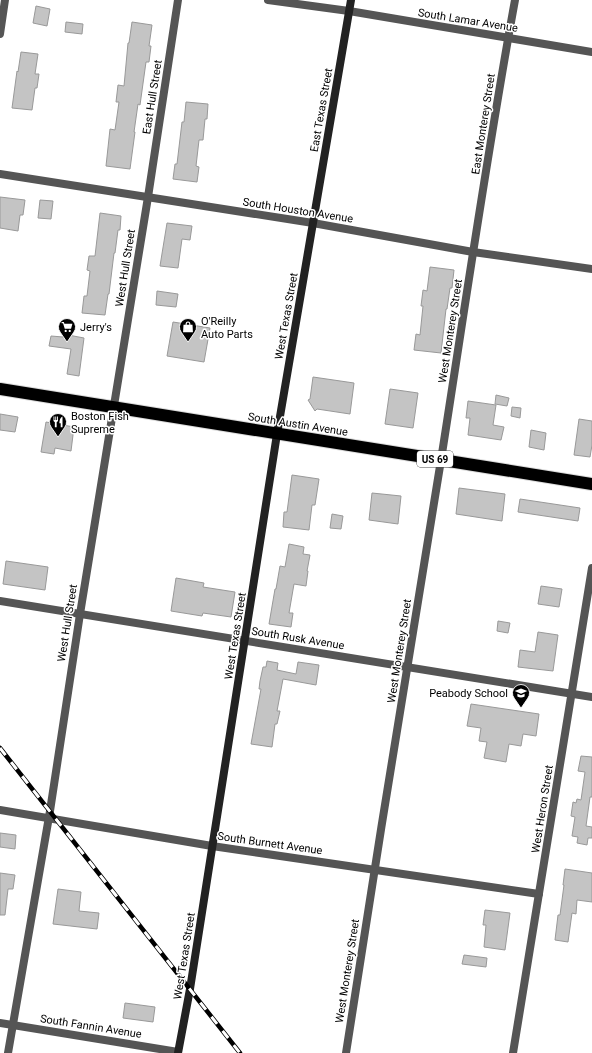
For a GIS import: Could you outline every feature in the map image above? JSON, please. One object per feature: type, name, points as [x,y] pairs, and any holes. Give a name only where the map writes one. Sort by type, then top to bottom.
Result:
[{"type":"highway","name":"South Austin Avenue","points":[[0,389],[592,484]]},
{"type":"street","points":[[0,34],[5,0]]},
{"type":"street","name":"East Hull Street","points":[[148,197],[178,0]]},
{"type":"street","name":"South Lamar Avenue","points":[[268,0],[349,11],[592,52]]},
{"type":"street","name":"East Texas Street","points":[[313,223],[351,0]]},
{"type":"street","name":"East Monterey Street","points":[[473,252],[515,0]]},
{"type":"street","name":"South Houston Avenue","points":[[0,174],[313,223],[473,252],[592,269]]},
{"type":"street","name":"West Hull Street","points":[[8,1053],[48,819],[113,407],[148,197]]},
{"type":"street","name":"West Texas Street","points":[[178,1052],[190,989],[277,434],[313,223]]},
{"type":"street","name":"West Monterey Street","points":[[346,1053],[473,252]]},
{"type":"street","name":"West Heron Street","points":[[513,1053],[592,568]]},
{"type":"street","name":"South Rusk Avenue","points":[[0,601],[592,698]]},
{"type":"street","name":"South Burnett Avenue","points":[[0,810],[212,846],[538,894]]},
{"type":"street","name":"South Fannin Avenue","points":[[0,1023],[178,1052]]},
{"type":"building","points":[[36,6],[50,9],[47,26],[33,23]]},
{"type":"building","points":[[66,22],[83,24],[82,34],[65,32]]},
{"type":"building","points":[[132,22],[152,25],[149,46],[151,46],[149,62],[146,62],[140,105],[138,104],[130,169],[106,166],[110,129],[115,130],[119,102],[116,102],[118,85],[124,86],[128,43]]},
{"type":"building","points":[[21,52],[38,54],[35,74],[39,74],[37,88],[35,88],[32,110],[12,108]]},
{"type":"building","points":[[186,102],[208,104],[203,140],[199,140],[196,166],[199,167],[197,182],[173,179],[175,164],[177,164]]},
{"type":"building","points":[[0,197],[25,200],[23,215],[20,215],[18,231],[0,228]]},
{"type":"building","points":[[40,200],[53,201],[51,219],[38,218]]},
{"type":"building","points":[[100,213],[121,216],[120,230],[118,230],[105,315],[82,313],[84,296],[87,296],[90,271],[87,270],[89,256],[95,256]]},
{"type":"building","points":[[167,223],[192,226],[190,240],[182,239],[178,268],[160,266]]},
{"type":"building","points":[[430,267],[454,270],[452,288],[450,288],[446,309],[441,353],[414,350],[416,334],[420,335],[423,290],[427,291]]},
{"type":"building","points":[[157,291],[178,294],[176,307],[156,305]]},
{"type":"building","name":"O'Reilly Auto Parts","points":[[173,322],[210,328],[204,362],[167,356]]},
{"type":"building","points":[[63,334],[84,338],[79,376],[67,374],[71,349],[49,346],[51,336],[63,337]]},
{"type":"building","points":[[313,377],[354,383],[350,414],[317,409],[315,411],[308,400],[310,399]]},
{"type":"building","points":[[390,389],[418,393],[413,428],[385,424]]},
{"type":"building","points":[[496,395],[509,398],[507,406],[495,404]]},
{"type":"building","points":[[468,401],[496,405],[493,425],[504,427],[501,440],[468,435],[470,418],[466,418]]},
{"type":"building","points":[[512,407],[521,408],[520,418],[511,416]]},
{"type":"building","points":[[0,414],[18,417],[15,432],[0,430]]},
{"type":"building","points":[[579,419],[592,421],[592,445],[590,457],[574,455]]},
{"type":"building","name":"Boston Fish Supreme","points":[[46,422],[74,427],[71,451],[55,448],[54,454],[41,452]]},
{"type":"building","points":[[531,430],[546,433],[544,450],[529,447]]},
{"type":"building","points":[[292,475],[319,479],[315,505],[312,505],[309,530],[283,527],[284,512],[287,512]]},
{"type":"building","points":[[459,488],[505,494],[502,521],[456,514]]},
{"type":"building","points":[[372,493],[401,496],[398,524],[369,520]]},
{"type":"building","points":[[520,499],[580,508],[578,521],[518,512]]},
{"type":"building","points":[[332,514],[343,516],[341,529],[330,528]]},
{"type":"building","points":[[289,544],[304,547],[303,554],[310,555],[306,586],[294,584],[289,613],[293,613],[291,627],[269,624],[280,566],[285,567]]},
{"type":"building","points":[[6,561],[48,567],[45,590],[3,584]]},
{"type":"building","points":[[176,578],[204,583],[203,587],[235,592],[231,617],[203,613],[202,616],[171,611]]},
{"type":"building","points":[[541,586],[562,589],[559,607],[538,604]]},
{"type":"building","points":[[498,621],[510,623],[508,633],[497,631]]},
{"type":"building","points":[[538,632],[558,635],[553,671],[518,667],[520,650],[535,652]]},
{"type":"building","points":[[267,661],[278,663],[277,670],[296,674],[298,662],[319,665],[316,685],[283,679],[277,711],[280,711],[277,724],[275,724],[272,747],[251,744],[261,689],[259,689],[260,681],[263,667],[266,667]]},
{"type":"building","points":[[471,704],[539,714],[536,736],[523,734],[521,746],[509,744],[506,762],[484,758],[487,742],[479,741],[481,728],[467,726]]},
{"type":"building","points":[[581,756],[592,757],[592,797],[590,797],[586,826],[592,827],[592,838],[588,838],[587,845],[577,843],[578,837],[572,836],[575,817],[571,816],[573,802],[576,803],[577,799],[581,800],[585,772],[578,771]]},
{"type":"building","points":[[0,833],[16,835],[15,849],[0,847]]},
{"type":"building","points":[[565,869],[592,873],[592,902],[577,900],[576,914],[572,913],[568,942],[555,940],[558,915],[560,915]]},
{"type":"building","points":[[0,873],[15,875],[13,889],[8,889],[5,915],[0,915]]},
{"type":"building","points":[[58,889],[81,892],[79,911],[99,913],[97,929],[53,924]]},
{"type":"building","points":[[485,910],[510,913],[505,950],[484,947],[486,925],[483,925]]},
{"type":"building","points":[[464,955],[487,958],[486,967],[462,964]]},
{"type":"building","points":[[125,1003],[155,1007],[153,1022],[123,1018]]},
{"type":"railway","points":[[0,748],[240,1053]]},
{"type":"place","name":"Jerry's","points":[[67,342]]},
{"type":"place","name":"O'Reilly Auto Parts","points":[[188,342]]},
{"type":"place","name":"Boston Fish Supreme","points":[[58,437]]},
{"type":"place","name":"Peabody School","points":[[521,708]]}]
